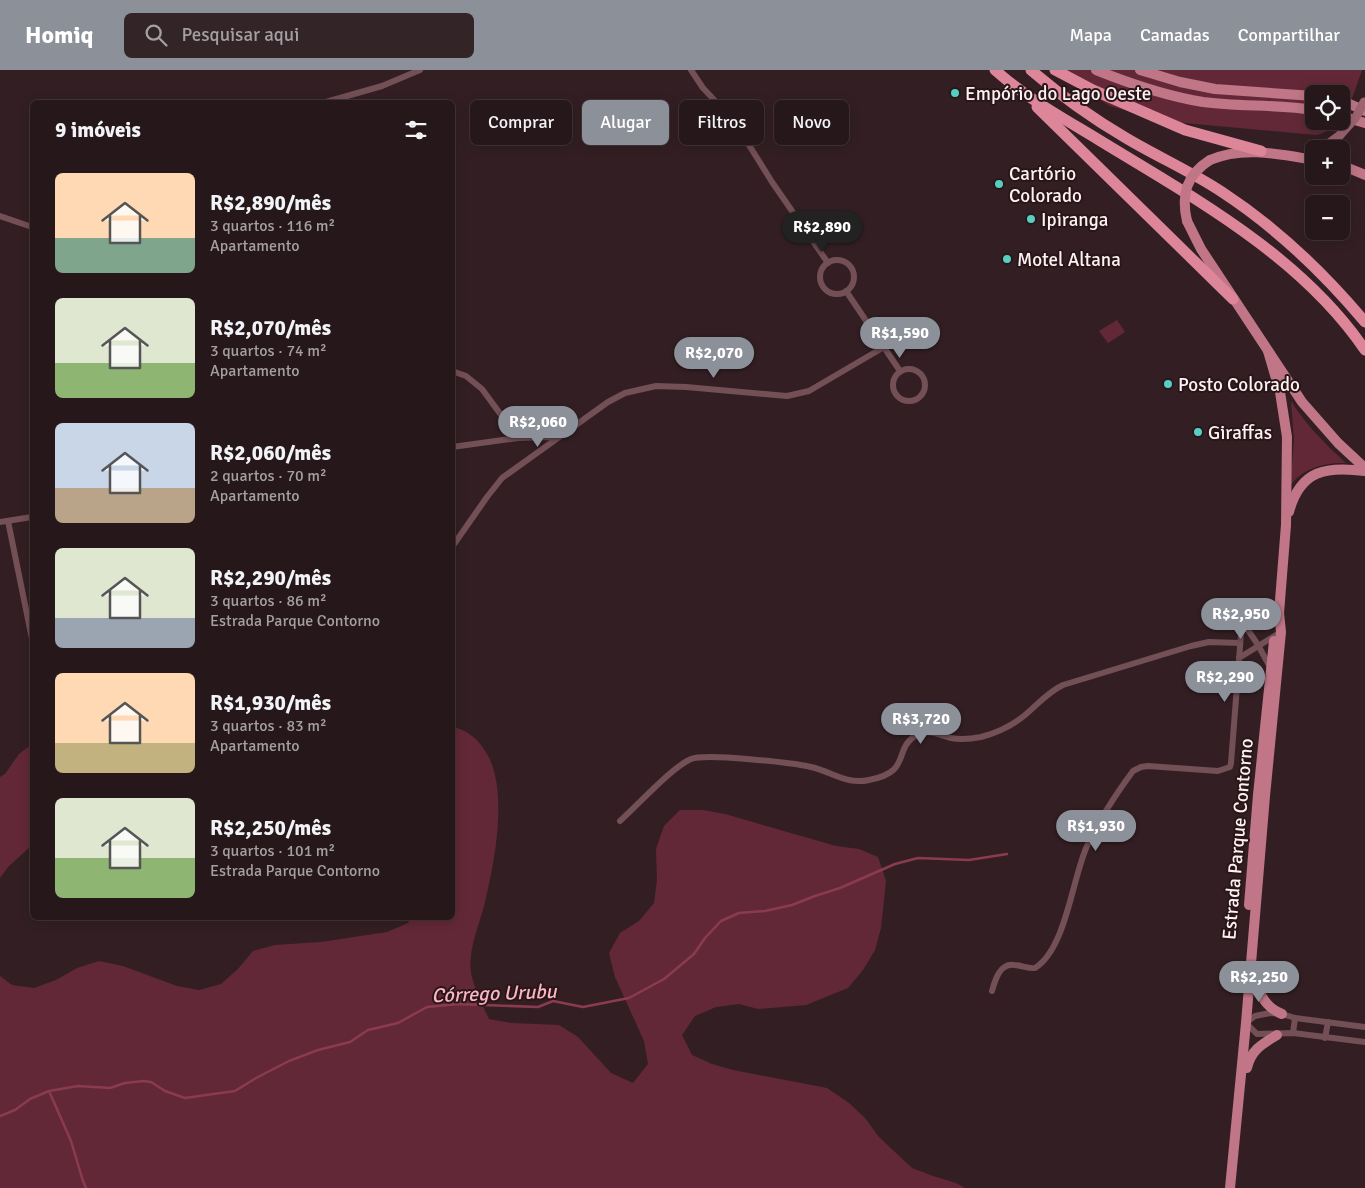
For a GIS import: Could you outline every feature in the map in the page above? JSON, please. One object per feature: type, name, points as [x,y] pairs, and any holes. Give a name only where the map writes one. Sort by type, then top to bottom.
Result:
[{"type":"highway","points":[[995,70],[1025,95],[1233,299]]},
{"type":"highway","points":[[1031,70],[1091,117],[1220,191],[1253,213],[1294,246],[1324,275],[1365,322]]},
{"type":"highway","points":[[1055,70],[1093,90],[1185,130],[1261,151]]},
{"type":"highway","points":[[1025,95],[1189,195],[1242,231],[1286,265],[1319,296],[1365,350]]},
{"type":"main road","points":[[1096,70],[1129,84],[1204,102],[1305,109]]},
{"type":"main road","points":[[1140,70],[1180,82],[1214,89],[1305,95]]},
{"type":"main road","points":[[1333,140],[1356,117],[1365,101]]},
{"type":"main road","points":[[1350,104],[1365,110]]},
{"type":"main road","points":[[1350,119],[1365,123]]},
{"type":"main road","points":[[1305,158],[1261,151],[1227,154],[1197,170],[1188,184],[1184,199],[1195,240],[1302,402],[1338,443],[1365,469]]},
{"type":"main road","points":[[1212,161],[1232,158],[1263,158],[1305,164]]},
{"type":"main road","points":[[1350,169],[1365,175]]},
{"type":"main road","points":[[1350,174],[1365,180]]},
{"type":"main road","name":"Estrada Parque Contorno","points":[[1230,1188],[1246,1023],[1286,525],[1287,444],[1285,416],[1268,350]]},
{"type":"main road","name":"Estrada Parque Contorno","points":[[1286,525],[1293,498],[1299,487],[1313,475],[1332,469],[1365,469]]},
{"type":"main road","name":"Estrada Parque Contorno","points":[[1224,1188],[1239,1040],[1254,838],[1270,667],[1278,634]]},
{"type":"main road","points":[[1252,946],[1258,990],[1268,1005],[1282,1014]]},
{"type":"main road","points":[[1239,1040],[1246,1023],[1242,1005]]},
{"type":"main road","points":[[1235,1148],[1240,1126],[1249,1059],[1257,1047],[1277,1034]]},
{"type":"street","points":[[333,100],[382,86],[420,70]]},
{"type":"street","points":[[691,70],[703,88],[734,121],[772,182],[828,263]]},
{"type":"street","points":[[0,216],[30,226]]},
{"type":"street","points":[[840,260],[851,267],[854,273],[854,280],[846,291],[840,294],[834,293],[823,286],[821,273],[823,267],[828,263],[840,260]]},
{"type":"street","points":[[846,291],[900,370]]},
{"type":"street","points":[[455,543],[495,485],[513,469],[608,402],[625,393],[656,386],[686,386],[786,396],[798,394],[809,391],[884,347]]},
{"type":"street","points":[[913,369],[923,376],[925,387],[923,392],[914,400],[907,401],[895,395],[892,381],[900,370],[913,369]]},
{"type":"street","points":[[455,372],[466,376],[482,389],[518,438]]},
{"type":"street","points":[[455,447],[518,438],[557,437]]},
{"type":"street","points":[[0,522],[30,517]]},
{"type":"street","points":[[8,521],[30,629]]},
{"type":"street","points":[[992,991],[997,976],[1005,967],[1012,964],[1032,969],[1043,962],[1049,954],[1059,934],[1086,847],[1134,771],[1148,766],[1218,771],[1230,767],[1232,764],[1242,621],[1270,667]]},
{"type":"street","points":[[1239,658],[1278,634]]},
{"type":"street","points":[[620,822],[670,775],[692,759],[711,757],[797,765],[820,770],[850,782],[870,780],[883,776],[897,768],[910,740],[922,732],[933,732],[961,739],[984,736],[1005,728],[1018,720],[1052,690],[1063,685],[1191,646],[1209,642],[1240,643]]},
{"type":"street","points":[[1365,1027],[1295,1018],[1282,1014],[1262,1013],[1246,1023],[1256,1034],[1293,1033],[1365,1042]]},
{"type":"street","points":[[1293,1033],[1295,1018]]},
{"type":"street","points":[[1326,1038],[1328,1022]]},
{"type":"shaded area","points":[[1056,70],[1362,70],[1350,102],[1350,85],[1305,85],[1305,130],[1329,130],[1316,135],[1163,121],[1110,106]]},
{"type":"shaded area","points":[[1117,320],[1125,332],[1108,343],[1099,331]]},
{"type":"shaded area","points":[[1291,401],[1316,434],[1346,463],[1323,465],[1307,471],[1294,480],[1290,487],[1294,440]]},
{"type":"shaded area","points":[[455,727],[458,728],[477,740],[484,749],[494,770],[497,788],[497,829],[492,870],[472,947],[470,964],[474,984],[489,1019],[512,1023],[559,1025],[578,1037],[611,1073],[633,1083],[648,1064],[644,1041],[615,977],[609,953],[620,933],[639,921],[654,903],[657,880],[656,849],[664,826],[680,810],[703,810],[725,814],[836,846],[859,849],[878,857],[886,881],[881,928],[875,950],[863,970],[848,988],[806,1005],[758,1009],[739,1004],[716,1007],[695,1016],[682,1035],[692,1055],[712,1064],[733,1070],[827,1088],[849,1103],[865,1118],[879,1137],[912,1168],[956,1183],[965,1188],[0,1188],[0,976],[12,985],[34,988],[56,980],[77,968],[99,961],[123,966],[177,986],[199,990],[221,984],[238,969],[253,951],[275,945],[321,942],[387,932],[408,923],[410,920],[455,920]]},
{"type":"shaded area","points":[[30,746],[30,847],[8,867],[0,878],[0,777],[5,774],[19,754]]},
{"type":"waterway","name":"Córrego Urubu","points":[[0,1116],[15,1110],[30,1099],[49,1091],[78,1086],[110,1088],[125,1083],[143,1081],[151,1082],[165,1091],[185,1098],[235,1091],[289,1061],[318,1050],[350,1042],[368,1030],[398,1023],[427,1007],[458,1004],[538,1007],[553,1001],[583,1007],[629,998],[664,979],[694,954],[705,938],[721,921],[739,913],[765,911],[792,905],[840,888],[895,864],[918,858],[969,860],[1007,854]]},
{"type":"waterway","points":[[49,1091],[71,1141],[86,1188]]},
{"type":"place","name":"Empório do Lago Oeste","points":[[955,93]]},
{"type":"place","name":"Cartório Colorado","points":[[999,184]]},
{"type":"place","name":"Ipiranga","points":[[1031,219]]},
{"type":"place","name":"Motel Altana","points":[[1007,259]]},
{"type":"place","name":"Posto Colorado","points":[[1168,384]]},
{"type":"place","name":"Giraffas","points":[[1198,432]]}]
